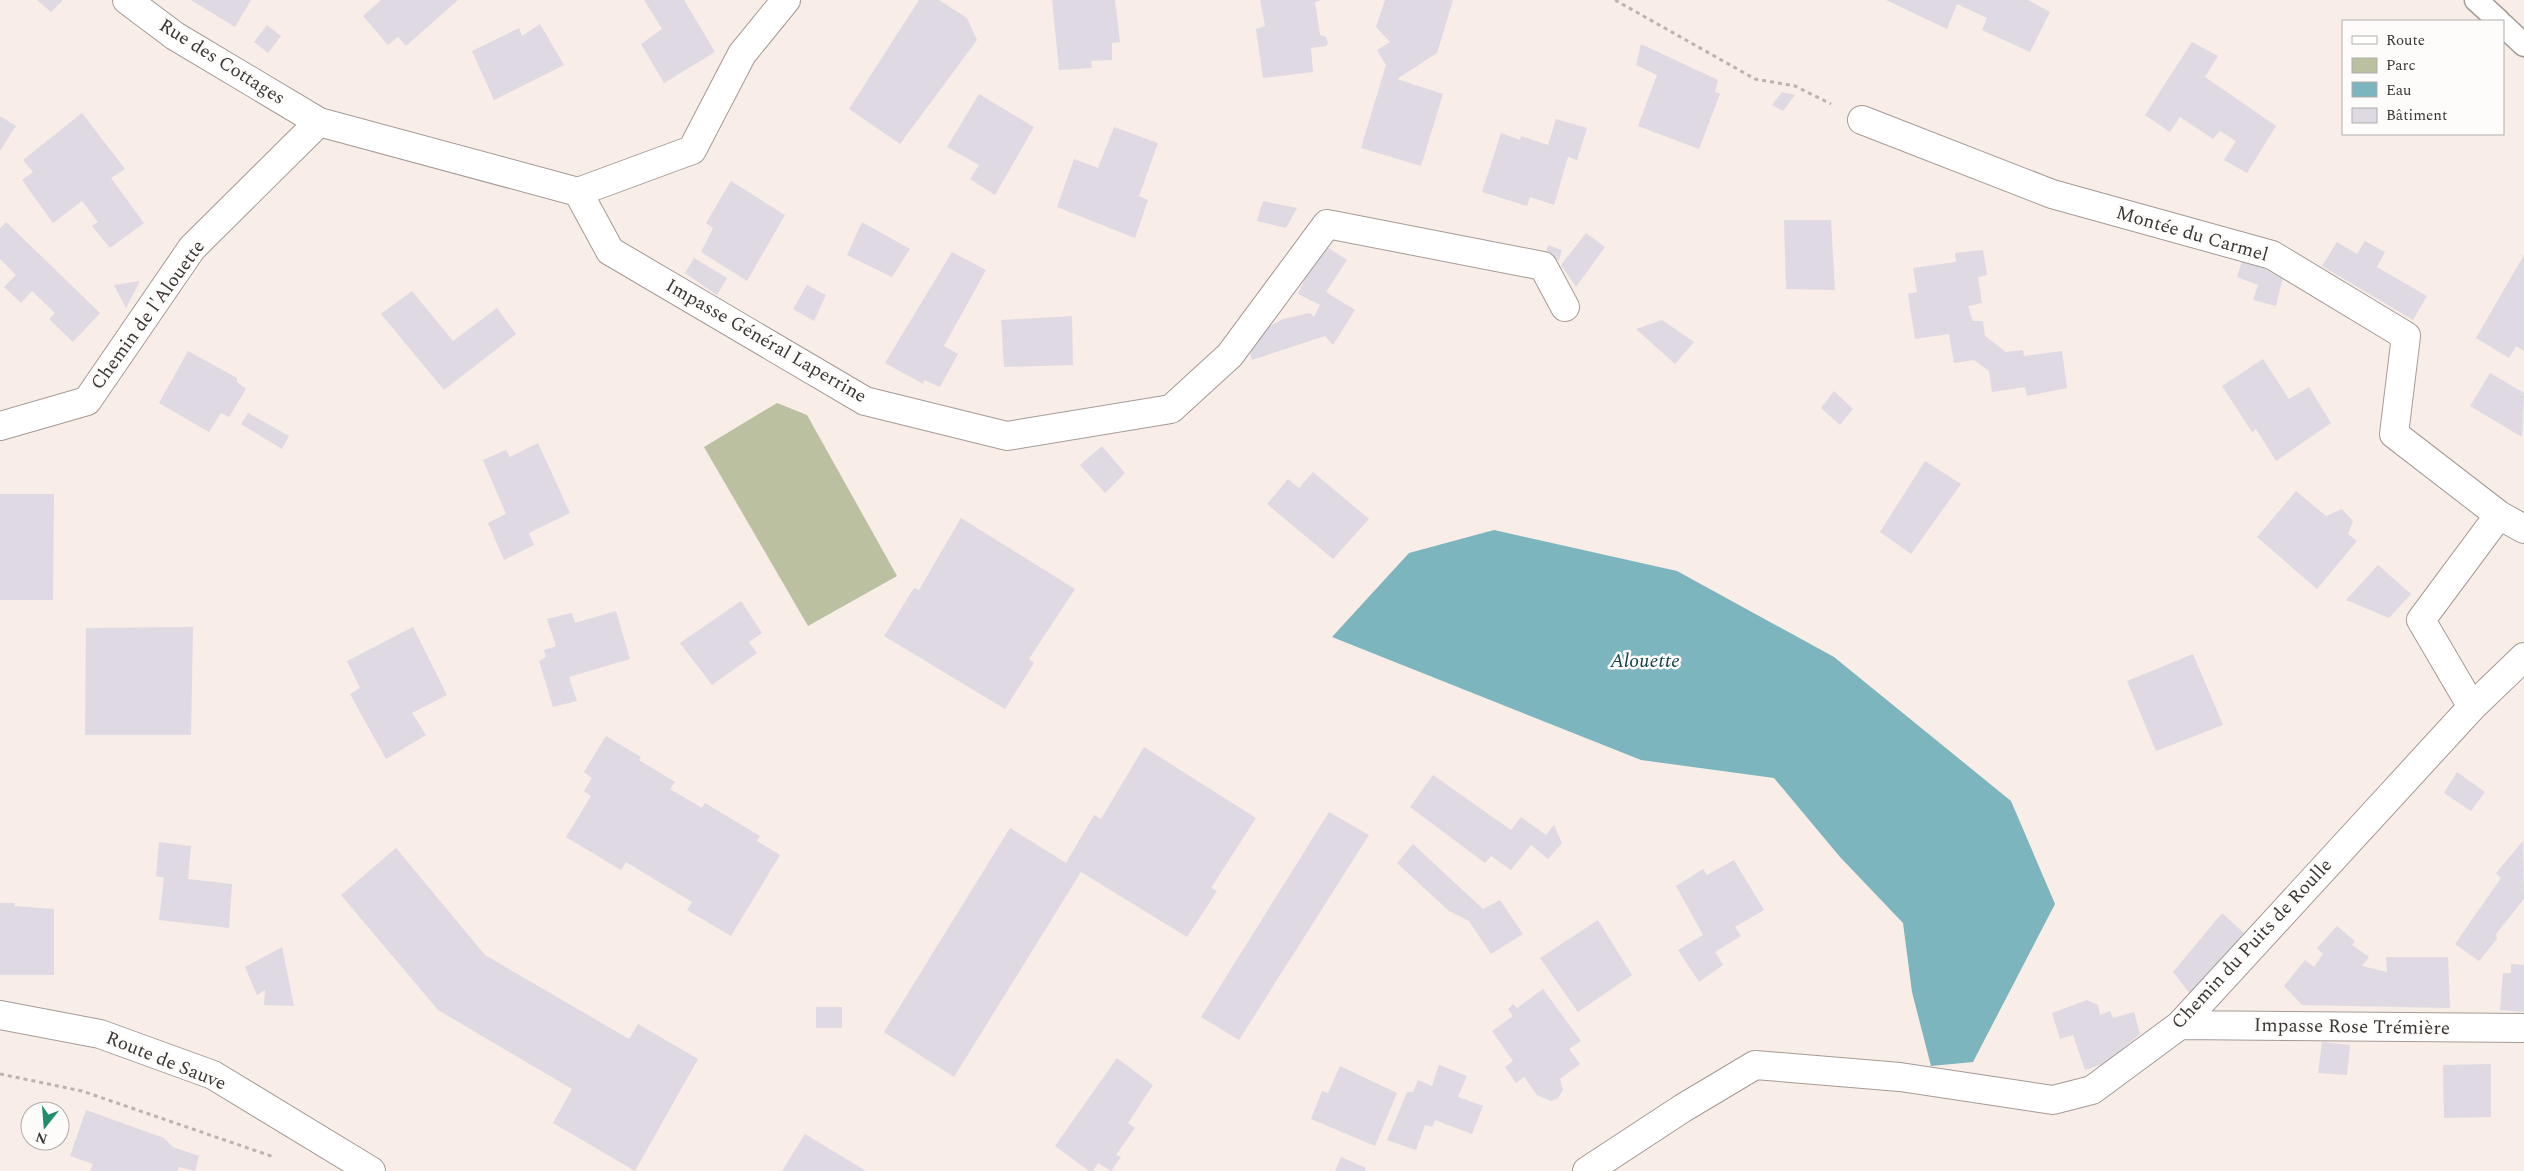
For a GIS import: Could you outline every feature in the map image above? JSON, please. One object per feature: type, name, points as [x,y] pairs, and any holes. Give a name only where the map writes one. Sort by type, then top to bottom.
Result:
[{"type":"street","name":"Rue des Cottages","points":[[127,0],[176,36],[318,122]]},
{"type":"street","points":[[318,122],[578,192],[692,150],[742,54],[786,0]]},
{"type":"street","name":"Montée du Carmel","points":[[1862,120],[2052,194],[2272,255],[2406,336],[2394,434],[2499,515],[2524,529]]},
{"type":"street","name":"Chemin de l'Alouette","points":[[0,426],[87,401],[192,248],[318,122]]},
{"type":"street","name":"Impasse Général Laperrine","points":[[578,192],[610,251],[865,401],[1007,436],[1171,409],[1230,356],[1327,224],[1542,266],[1565,307]]},
{"type":"street","points":[[2472,707],[2421,620],[2499,515]]},
{"type":"street","name":"Chemin du Puits de Roulle","points":[[1587,1171],[1683,1108],[1755,1065],[1900,1077],[2053,1100],[2092,1090],[2180,1025],[2472,707],[2524,657]]},
{"type":"street","name":"Route de Sauve","points":[[0,1015],[100,1034],[213,1075],[371,1171]]},
{"type":"street","name":"Impasse Rose Trémière","points":[[2180,1025],[2524,1028]]},
{"type":"lane","points":[[2476,0],[2498,20]]},
{"type":"lane","points":[[2504,26],[2524,45]]},
{"type":"path","points":[[1615,0],[1755,79],[1795,86],[1862,120]]},
{"type":"path","points":[[0,1074],[82,1091],[279,1159]]},
{"type":"green space","points":[[777,403],[807,415],[897,576],[808,626],[704,447]]},
{"type":"water","name":"Alouette","points":[[1494,530],[1677,571],[1834,657],[2011,801],[2055,904],[1973,1062],[1931,1066],[1912,992],[1903,923],[1840,857],[1774,778],[1641,760],[1332,637],[1409,553]]},
{"type":"building","points":[[37,0],[63,0],[51,12]]},
{"type":"building","points":[[191,0],[251,0],[235,27]]},
{"type":"building","points":[[381,0],[458,0],[406,46],[398,37],[388,45],[363,16]]},
{"type":"building","points":[[644,0],[684,0],[715,52],[664,83],[641,44],[662,29]]},
{"type":"building","points":[[919,0],[939,0],[967,18],[977,40],[900,144],[849,109]]},
{"type":"building","points":[[1052,0],[1115,0],[1120,42],[1112,43],[1112,60],[1091,61],[1092,68],[1059,70]]},
{"type":"building","points":[[1260,0],[1322,0],[1315,2],[1320,35],[1326,37],[1328,43],[1326,46],[1311,48],[1313,72],[1263,78],[1256,29],[1265,26]]},
{"type":"building","points":[[1385,0],[1453,0],[1437,53],[1397,79],[1443,94],[1421,166],[1361,148],[1386,65],[1377,50],[1390,42],[1376,27]]},
{"type":"building","points":[[1886,0],[2028,0],[2050,12],[2030,52],[1982,30],[1987,18],[1957,4],[1947,29]]},
{"type":"building","points":[[540,24],[564,65],[494,100],[472,51],[519,28],[522,36]]},
{"type":"building","points":[[267,25],[281,36],[268,53],[254,42]]},
{"type":"building","points":[[2192,42],[2218,56],[2205,77],[2276,126],[2247,173],[2224,160],[2236,141],[2220,131],[2213,139],[2180,117],[2170,132],[2145,115]]},
{"type":"building","points":[[1641,44],[1718,80],[1715,92],[1720,94],[1699,149],[1638,126],[1657,75],[1636,65]]},
{"type":"building","points":[[1782,92],[1795,95],[1783,111],[1772,105]]},
{"type":"building","points":[[979,94],[1034,127],[995,195],[970,179],[979,165],[947,147]]},
{"type":"building","points":[[82,113],[125,169],[111,178],[144,223],[110,248],[92,226],[98,222],[82,201],[53,223],[22,180],[33,172],[23,160]]},
{"type":"building","points":[[0,116],[16,126],[0,151]]},
{"type":"building","points":[[1556,119],[1587,128],[1577,160],[1568,157],[1554,205],[1530,197],[1527,206],[1482,192],[1501,133],[1520,140],[1521,136],[1548,145]]},
{"type":"building","points":[[1114,127],[1158,143],[1139,196],[1148,200],[1135,238],[1057,207],[1074,159],[1098,168]]},
{"type":"building","points":[[731,181],[785,215],[747,281],[701,252],[713,228],[706,223]]},
{"type":"building","points":[[1263,201],[1297,208],[1286,228],[1257,221]]},
{"type":"building","points":[[1784,220],[1831,220],[1835,290],[1786,289]]},
{"type":"building","points":[[6,222],[100,313],[73,342],[49,319],[55,313],[32,291],[21,303],[4,287],[16,275],[0,259],[0,228]]},
{"type":"building","points":[[862,222],[910,249],[892,277],[847,255]]},
{"type":"building","points":[[1586,233],[1605,247],[1576,287],[1561,265]]},
{"type":"building","points":[[2365,241],[2385,252],[2377,267],[2427,296],[2413,320],[2322,266],[2337,242],[2357,254]]},
{"type":"building","points":[[1548,245],[1562,250],[1559,260],[1545,257]]},
{"type":"building","points":[[1327,247],[1347,260],[1326,292],[1355,310],[1333,345],[1325,336],[1252,360],[1248,344],[1255,334],[1283,319],[1310,313],[1314,317],[1320,305],[1298,294],[1310,268]]},
{"type":"building","points":[[1983,250],[1987,275],[1978,277],[1982,303],[1968,306],[1973,321],[1983,321],[1985,336],[2006,352],[2023,350],[2024,356],[2062,351],[2067,388],[2027,396],[2025,387],[1992,392],[1989,371],[1974,360],[1954,363],[1949,334],[1915,339],[1908,294],[1917,292],[1913,268],[1956,262],[1955,253]]},
{"type":"building","points":[[952,252],[986,270],[944,346],[958,354],[940,387],[924,380],[923,384],[885,363]]},
{"type":"building","points":[[2524,255],[2524,351],[2516,346],[2509,358],[2476,338]]},
{"type":"building","points":[[694,258],[727,278],[717,295],[685,273]]},
{"type":"building","points":[[2243,258],[2284,273],[2276,306],[2253,300],[2258,285],[2237,277]]},
{"type":"building","points":[[140,281],[126,308],[114,285]]},
{"type":"building","points":[[807,285],[826,295],[814,321],[793,309]]},
{"type":"building","points":[[412,291],[453,341],[497,308],[516,334],[444,390],[381,314]]},
{"type":"building","points":[[1072,316],[1073,365],[1004,367],[1001,320]]},
{"type":"building","points":[[1662,320],[1694,342],[1675,364],[1636,329]]},
{"type":"building","points":[[188,351],[237,378],[237,382],[246,389],[229,417],[221,413],[209,432],[159,403]]},
{"type":"building","points":[[2263,359],[2289,399],[2309,387],[2331,423],[2276,461],[2256,429],[2252,432],[2222,386]]},
{"type":"building","points":[[2490,373],[2524,393],[2522,437],[2470,406]]},
{"type":"building","points":[[1834,391],[1853,409],[1840,425],[1821,408]]},
{"type":"building","points":[[248,413],[289,436],[282,449],[241,424]]},
{"type":"building","points":[[538,443],[570,513],[529,533],[534,545],[504,560],[488,523],[506,514],[483,460],[506,450],[510,457]]},
{"type":"building","points":[[1102,446],[1125,473],[1105,493],[1080,465]]},
{"type":"building","points":[[1925,461],[1961,484],[1911,554],[1880,532]]},
{"type":"building","points":[[1313,472],[1369,519],[1333,559],[1267,504],[1288,479],[1299,488]]},
{"type":"building","points":[[2296,491],[2326,516],[2342,509],[2353,521],[2348,534],[2357,541],[2317,589],[2257,537]]},
{"type":"building","points":[[0,494],[54,494],[53,600],[0,600]]},
{"type":"building","points":[[961,518],[1075,589],[1029,659],[1034,663],[1005,709],[884,636],[914,588],[919,590]]},
{"type":"building","points":[[2378,565],[2411,594],[2389,618],[2346,600]]},
{"type":"building","points":[[741,601],[762,633],[749,642],[757,653],[712,685],[680,643]]},
{"type":"building","points":[[616,611],[630,659],[569,677],[577,701],[553,707],[539,661],[546,657],[544,650],[556,646],[547,619],[572,613],[575,623]]},
{"type":"building","points":[[193,627],[191,735],[85,735],[86,628]]},
{"type":"building","points":[[413,627],[447,695],[412,713],[426,735],[386,759],[350,694],[360,688],[347,661]]},
{"type":"building","points":[[2193,654],[2223,725],[2156,751],[2127,681]]},
{"type":"building","points":[[606,736],[641,757],[639,760],[675,782],[670,789],[702,808],[705,803],[760,836],[757,841],[780,855],[731,936],[687,910],[692,902],[626,862],[621,870],[566,837],[591,796],[584,791],[592,778],[584,772]]},
{"type":"building","points":[[1144,747],[1256,818],[1211,888],[1217,891],[1187,937],[1081,872],[954,1077],[884,1032],[1010,828],[1066,863],[1094,815],[1101,819]]},
{"type":"building","points":[[2457,772],[2485,792],[2471,811],[2444,793]]},
{"type":"building","points":[[1433,775],[1511,830],[1521,817],[1546,835],[1554,825],[1562,843],[1548,859],[1531,845],[1511,870],[1491,856],[1485,863],[1410,807]]},
{"type":"building","points":[[1329,812],[1369,835],[1239,1040],[1201,1017]]},
{"type":"building","points":[[2523,841],[2524,899],[2496,934],[2497,939],[2479,961],[2455,944],[2501,878],[2496,873]]},
{"type":"building","points":[[159,842],[191,846],[188,879],[232,884],[229,928],[159,920],[164,878],[156,876]]},
{"type":"building","points":[[1413,844],[1483,909],[1500,900],[1523,934],[1491,954],[1469,921],[1449,911],[1397,863]]},
{"type":"building","points":[[396,848],[485,955],[629,1039],[638,1024],[698,1059],[635,1171],[553,1123],[572,1089],[438,1010],[341,895]]},
{"type":"building","points":[[1734,860],[1764,910],[1735,927],[1741,936],[1715,952],[1723,965],[1699,982],[1678,950],[1703,935],[1676,886],[1703,869],[1707,875]]},
{"type":"building","points":[[0,903],[15,903],[14,906],[54,909],[54,975],[0,975]]},
{"type":"building","points":[[2222,913],[2244,933],[2191,995],[2173,972]]},
{"type":"building","points":[[1598,920],[1632,975],[1578,1012],[1540,958]]},
{"type":"building","points":[[2337,926],[2355,941],[2352,945],[2369,957],[2362,966],[2387,972],[2386,957],[2448,957],[2450,1008],[2302,1005],[2284,986],[2305,960],[2314,967],[2323,954],[2317,948]]},
{"type":"building","points":[[282,947],[294,1006],[264,1005],[265,990],[257,995],[245,967]]},
{"type":"building","points":[[2511,964],[2524,965],[2524,1012],[2500,1010],[2503,973],[2511,973]]},
{"type":"building","points":[[1543,989],[1581,1041],[1569,1049],[1580,1064],[1560,1079],[1563,1090],[1558,1098],[1551,1101],[1537,1095],[1524,1077],[1516,1083],[1505,1067],[1513,1061],[1492,1031],[1513,1016],[1508,1009],[1513,1004],[1517,1008]]},
{"type":"building","points":[[2087,1000],[2098,1005],[2100,1015],[2110,1011],[2113,1018],[2134,1012],[2140,1034],[2106,1063],[2085,1070],[2073,1035],[2060,1039],[2052,1013]]},
{"type":"building","points":[[816,1007],[842,1007],[842,1028],[816,1028]]},
{"type":"building","points":[[2322,1042],[2350,1045],[2347,1075],[2318,1073]]},
{"type":"building","points":[[1117,1058],[1153,1085],[1128,1123],[1135,1128],[1116,1155],[1121,1157],[1111,1171],[1098,1163],[1093,1171],[1089,1171],[1055,1146]]},
{"type":"building","points":[[2491,1064],[2491,1117],[2444,1118],[2443,1065]]},
{"type":"building","points":[[1439,1065],[1467,1076],[1458,1097],[1483,1106],[1472,1134],[1435,1120],[1432,1127],[1425,1125],[1416,1150],[1387,1140],[1407,1092],[1413,1092],[1418,1080],[1432,1086]]},
{"type":"building","points":[[1340,1066],[1397,1093],[1375,1146],[1311,1119],[1322,1091],[1328,1093]]},
{"type":"building","points":[[86,1110],[164,1138],[173,1147],[199,1156],[195,1171],[179,1167],[177,1171],[90,1171],[93,1164],[70,1156]]},
{"type":"building","points":[[805,1134],[866,1171],[782,1171]]},
{"type":"building","points":[[1341,1157],[1366,1168],[1365,1171],[1335,1171]]}]
